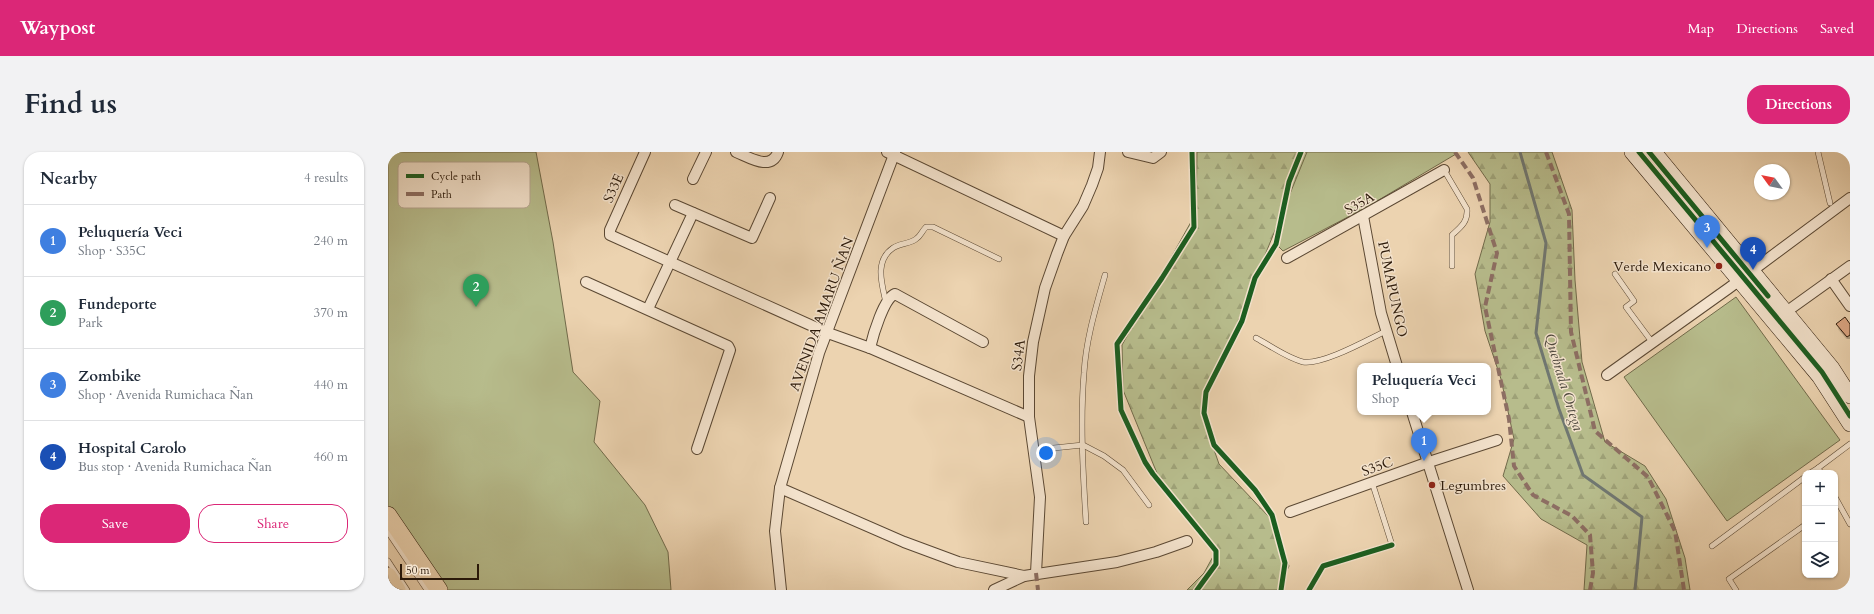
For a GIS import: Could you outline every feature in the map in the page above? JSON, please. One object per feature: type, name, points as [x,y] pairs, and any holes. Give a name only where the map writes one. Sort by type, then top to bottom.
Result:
[{"type":"main road","points":[[1632,152],[1819,376],[1850,424]]},
{"type":"main road","points":[[1654,152],[1753,270],[1832,368],[1850,396]]},
{"type":"main road","points":[[388,515],[439,590]]},
{"type":"main road","points":[[388,576],[398,590]]},
{"type":"street","name":"S33E","points":[[645,152],[610,230],[610,235],[670,261]]},
{"type":"street","points":[[692,179],[706,152]]},
{"type":"street","points":[[736,152],[763,163],[770,162],[778,152]]},
{"type":"street","name":"S34A","points":[[1036,573],[1040,498],[1028,417],[1029,376],[1033,342],[1045,288],[1064,236],[1083,206],[1092,186],[1098,168],[1100,152]]},
{"type":"street","points":[[1128,152],[1153,158],[1161,152]]},
{"type":"street","points":[[892,153],[1064,236]]},
{"type":"street","name":"AVENIDA AMARU ÑAN","points":[[781,590],[775,531],[780,488],[807,390],[819,353],[828,333],[892,153]]},
{"type":"street","name":"S35A","points":[[1287,258],[1444,170]]},
{"type":"street","points":[[674,205],[752,238],[770,198]]},
{"type":"street","points":[[1607,375],[1740,280],[1831,207],[1850,198]]},
{"type":"street","points":[[648,309],[693,213]]},
{"type":"street","name":"PUMAPUNGO","points":[[1363,216],[1381,313],[1397,363]]},
{"type":"street","points":[[670,261],[828,333],[870,348],[1028,417]]},
{"type":"street","points":[[1786,312],[1850,266]]},
{"type":"street","points":[[1831,279],[1850,306]]},
{"type":"street","points":[[586,282],[728,346],[730,350],[697,449]]},
{"type":"street","points":[[870,348],[886,304],[891,295],[895,294],[983,342]]},
{"type":"street","points":[[1413,415],[1468,590]]},
{"type":"street","name":"S35C","points":[[1290,512],[1429,462],[1497,440]]},
{"type":"street","points":[[780,488],[883,534],[958,562],[1024,576]]},
{"type":"street","points":[[994,590],[1024,576],[1117,562],[1156,552],[1186,541]]},
{"type":"lane","points":[[1818,152],[1831,207]]},
{"type":"lane","points":[[1444,170],[1467,209],[1464,224],[1452,235],[1452,266]]},
{"type":"lane","points":[[886,304],[880,275],[880,267],[885,257],[893,248],[916,240],[926,227],[933,227],[999,259]]},
{"type":"lane","points":[[1615,274],[1634,300],[1626,307],[1652,342]]},
{"type":"lane","points":[[1086,522],[1083,444],[1084,373],[1090,330],[1105,275]]},
{"type":"lane","points":[[1256,338],[1302,361],[1311,363],[1323,360],[1386,331]]},
{"type":"lane","points":[[1034,450],[1083,444],[1104,456],[1123,470],[1149,505]]},
{"type":"lane","points":[[1815,470],[1850,444]]},
{"type":"lane","points":[[1712,546],[1802,479]]},
{"type":"lane","points":[[1372,482],[1392,545]]},
{"type":"lane","points":[[1838,504],[1850,524]]},
{"type":"lane","points":[[1736,590],[1729,579],[1802,527]]},
{"type":"lane","points":[[388,532],[427,590]]},
{"type":"lane","points":[[388,561],[407,590]]},
{"type":"green space","points":[[388,152],[536,152],[553,242],[573,372],[600,401],[594,442],[645,505],[668,552],[671,590],[426,590],[388,533]]},
{"type":"green space","points":[[1197,152],[1307,152],[1201,412],[1219,464],[1270,518],[1289,566],[1278,590],[1187,590],[1204,573],[1216,551],[1163,488],[1123,390],[1122,345],[1196,213]]},
{"type":"green space","points":[[1301,152],[1455,152],[1456,154],[1367,207],[1283,251],[1276,244],[1289,182]]},
{"type":"green space","points":[[1468,152],[1552,152],[1572,210],[1575,280],[1582,362],[1605,442],[1645,466],[1666,499],[1685,558],[1690,590],[1584,590],[1587,545],[1541,519],[1503,476],[1514,439],[1501,379],[1485,331],[1475,274],[1490,222],[1490,184]]},
{"type":"green space","points":[[1736,297],[1840,440],[1727,521],[1624,377]]},
{"type":"building","points":[[1845,317],[1850,324],[1850,335],[1847,337],[1836,324]]},
{"type":"waterway","name":"Quebrada Ortega","points":[[1520,152],[1546,243],[1536,333],[1559,409],[1583,475],[1642,517],[1635,590]]},
{"type":"marked path","points":[[1455,152],[1473,178],[1497,253],[1485,307],[1509,419],[1514,466],[1533,495],[1572,516],[1590,535],[1593,573],[1590,590]]},
{"type":"marked path","points":[[1546,152],[1569,214],[1571,332],[1595,431],[1648,477],[1675,531],[1684,590]]},
{"type":"marked path","points":[[1036,573],[1038,590]]},
{"type":"cycle path","points":[[1192,152],[1194,227],[1162,278],[1117,344],[1121,410],[1145,462],[1153,474],[1216,551],[1216,564],[1197,590]]},
{"type":"cycle path","points":[[1281,590],[1285,563],[1272,515],[1255,490],[1214,445],[1204,413],[1206,392],[1242,321],[1255,278],[1276,244],[1289,182],[1301,152]]},
{"type":"cycle path","points":[[1639,152],[1822,372],[1850,416]]},
{"type":"cycle path","points":[[1649,152],[1768,296]]},
{"type":"cycle path","points":[[1309,590],[1323,566],[1392,545]]},
{"type":"place","name":"Zombike","points":[[1707,248]]},
{"type":"place","name":"Verde Mexicano","points":[[1719,266]]},
{"type":"place","name":"Hospital Carolo","points":[[1753,270]]},
{"type":"place","name":"Fundeporte","points":[[476,307]]},
{"type":"place","name":"Peluquería Veci","points":[[1424,461]]},
{"type":"place","name":"Legumbres","points":[[1432,485]]}]
